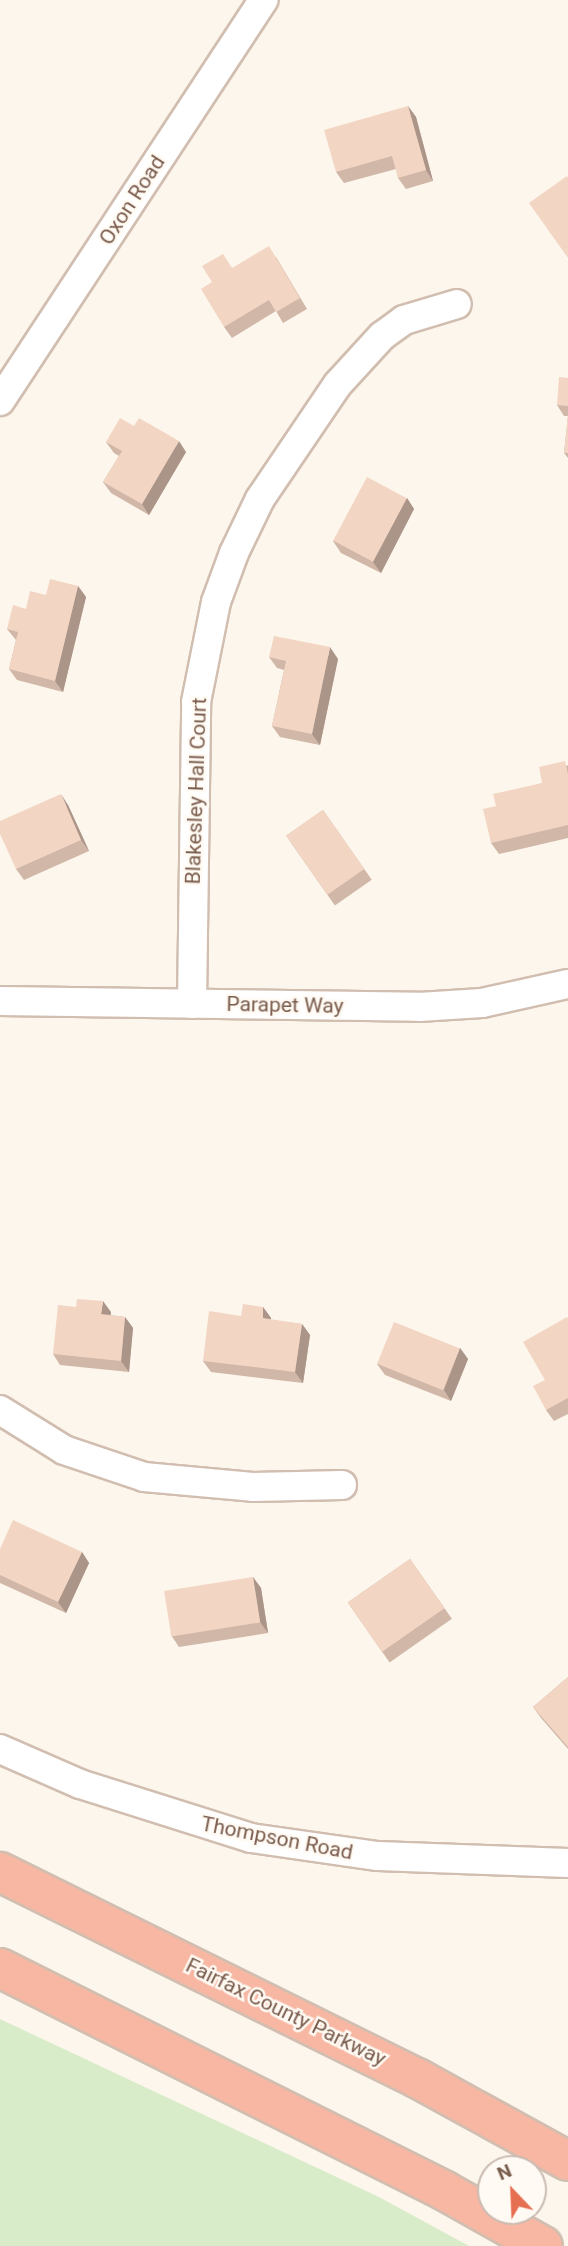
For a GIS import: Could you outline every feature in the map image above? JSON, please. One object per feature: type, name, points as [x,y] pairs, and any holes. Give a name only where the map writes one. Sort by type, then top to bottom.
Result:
[{"type":"highway","name":"Fairfax County Parkway","points":[[0,1872],[418,2078],[568,2161]]},
{"type":"highway","points":[[0,1968],[445,2191],[543,2246]]},
{"type":"street","name":"Oxon Road","points":[[0,401],[263,0]]},
{"type":"street","name":"Blakesley Hall Court","points":[[192,1004],[197,702],[213,616],[234,553],[260,499],[297,439],[356,365],[404,320],[457,304]]},
{"type":"street","name":"Parapet Way","points":[[0,1001],[419,1007],[482,1003],[568,984]]},
{"type":"street","points":[[0,1410],[64,1450],[144,1477],[253,1487],[342,1485]]},
{"type":"street","name":"Thompson Road","points":[[0,1749],[80,1784],[251,1838],[378,1856],[568,1863]]},
{"type":"green space","points":[[0,2019],[379,2197],[469,2246],[0,2246]]},
{"type":"building","points":[[408,106],[426,170],[398,178],[392,156],[336,172],[324,130]]},
{"type":"building","points":[[567,176],[568,178],[568,258],[529,203]]},
{"type":"building","points":[[269,246],[300,298],[276,312],[269,300],[224,327],[201,289],[212,282],[202,266],[223,254],[232,268]]},
{"type":"building","points":[[559,377],[568,378],[568,406],[557,405]]},
{"type":"building","points":[[568,414],[568,453],[564,453]]},
{"type":"building","points":[[120,418],[134,426],[139,418],[179,441],[142,504],[103,482],[122,451],[106,442]]},
{"type":"building","points":[[367,477],[407,498],[373,562],[333,541]]},
{"type":"building","points":[[50,579],[78,586],[55,681],[9,669],[18,632],[7,629],[13,605],[26,609],[30,591],[46,595]]},
{"type":"building","points":[[274,636],[330,647],[312,734],[272,726],[286,661],[269,657]]},
{"type":"building","points":[[565,761],[568,774],[568,825],[491,843],[483,809],[496,806],[493,794],[542,783],[539,767]]},
{"type":"building","points":[[61,794],[81,840],[16,869],[0,834],[0,821]]},
{"type":"building","points":[[323,810],[364,869],[327,895],[286,836]]},
{"type":"building","points":[[77,1299],[103,1301],[101,1314],[125,1317],[121,1361],[53,1354],[58,1305],[76,1307]]},
{"type":"building","points":[[243,1304],[263,1307],[263,1318],[302,1324],[295,1372],[203,1361],[209,1311],[241,1316]]},
{"type":"building","points":[[567,1317],[568,1398],[546,1410],[533,1386],[545,1380],[523,1342]]},
{"type":"building","points":[[394,1322],[460,1349],[443,1390],[377,1364]]},
{"type":"building","points":[[13,1520],[82,1552],[58,1602],[0,1575],[0,1549]]},
{"type":"building","points":[[410,1559],[444,1608],[382,1652],[348,1603]]},
{"type":"building","points":[[253,1577],[260,1622],[171,1637],[164,1591]]},
{"type":"building","points":[[568,1677],[568,1747],[533,1707]]}]
